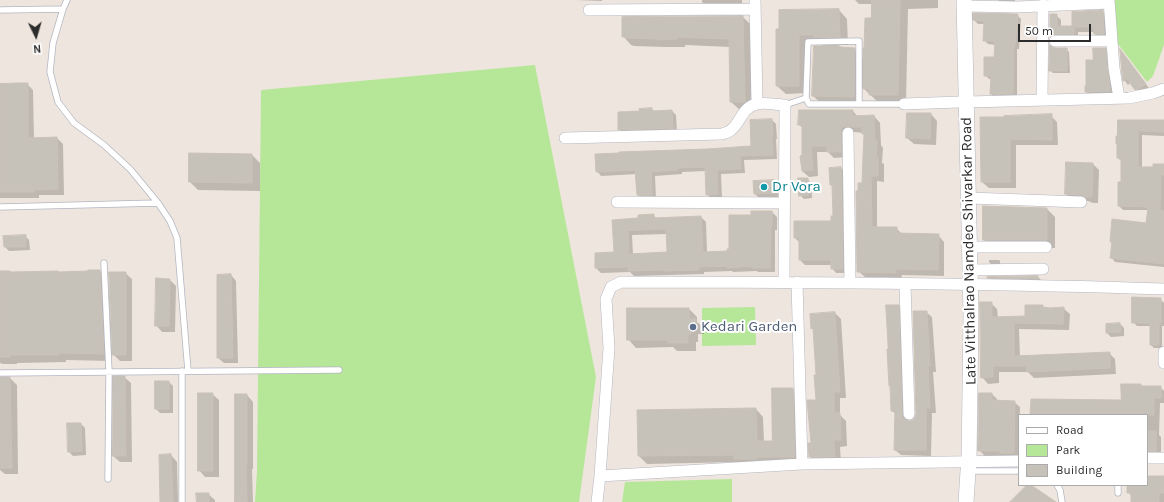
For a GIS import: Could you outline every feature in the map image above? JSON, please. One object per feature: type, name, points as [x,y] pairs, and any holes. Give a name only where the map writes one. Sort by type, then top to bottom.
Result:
[{"type":"main road","name":"Late Vitthalrao Namdeo Shivarkar Road","points":[[962,2],[968,280],[966,502]]},
{"type":"main road","name":"Late Vitthalrao Namdeo Shivarkar Road","points":[[963,102],[969,198],[970,247],[968,280]]},
{"type":"main road","name":"Late Vitthalrao Namdeo Shivarkar Road","points":[[960,502],[966,467]]},
{"type":"street","points":[[962,2],[1043,5],[1109,1],[1114,68],[1120,98]]},
{"type":"street","points":[[589,10],[755,5],[757,104]]},
{"type":"street","points":[[1042,100],[1043,5]]},
{"type":"street","points":[[1054,41],[1112,41]]},
{"type":"street","points":[[904,104],[1129,98],[1164,89]]},
{"type":"street","points":[[565,138],[722,134],[730,131],[748,108],[757,104],[785,105],[784,282]]},
{"type":"street","points":[[848,133],[850,283]]},
{"type":"street","points":[[969,198],[1081,202]]},
{"type":"street","points":[[617,202],[784,203]]},
{"type":"street","points":[[970,247],[1046,247]]},
{"type":"street","points":[[597,502],[609,348],[606,299],[611,287],[621,282],[797,282],[905,284],[968,280],[1043,269]]},
{"type":"street","points":[[968,280],[1164,289]]},
{"type":"street","points":[[797,282],[802,464]]},
{"type":"street","points":[[905,284],[909,414]]},
{"type":"street","points":[[1164,352],[1164,363]]},
{"type":"street","points":[[1148,458],[1164,458]]},
{"type":"street","points":[[600,476],[802,464],[966,467],[1018,461]]},
{"type":"lane","points":[[67,0],[53,43],[50,72],[58,102],[74,123],[104,145],[130,169],[158,203],[170,221],[177,238],[185,371],[182,502]]},
{"type":"lane","points":[[0,10],[63,9]]},
{"type":"lane","points":[[859,104],[859,41],[808,42],[806,98],[809,104],[859,104],[904,104]]},
{"type":"lane","points":[[785,105],[806,98]]},
{"type":"lane","points":[[0,207],[158,203]]},
{"type":"lane","points":[[104,264],[109,372],[108,479]]},
{"type":"lane","points":[[0,372],[339,370]]},
{"type":"lane","points":[[966,467],[1018,471]]},
{"type":"lane","points":[[1058,486],[1060,490],[1062,502]]},
{"type":"lane","points":[[1118,486],[1118,493]]},
{"type":"green space","points":[[1112,0],[1164,0],[1164,45],[1153,76],[1147,82],[1115,40]]},
{"type":"green space","points":[[535,65],[596,377],[579,502],[255,502],[257,471],[261,90]]},
{"type":"green space","points":[[755,307],[756,345],[702,346],[702,308]]},
{"type":"green space","points":[[732,479],[732,502],[622,502],[625,482]]},
{"type":"building","points":[[872,0],[900,0],[898,95],[869,95],[869,89],[863,89],[865,18],[871,18]]},
{"type":"building","points":[[839,9],[840,37],[814,38],[814,35],[799,35],[799,86],[776,86],[776,29],[779,29],[779,10]]},
{"type":"building","points":[[1103,10],[1104,34],[1094,34],[1093,27],[1074,27],[1074,34],[1055,34],[1050,37],[1050,14],[1057,14],[1057,26],[1072,26],[1072,12]]},
{"type":"building","points":[[973,13],[1018,14],[1014,45],[1013,94],[990,94],[991,76],[984,76],[984,57],[994,57],[995,41],[983,41],[984,21],[973,20]]},
{"type":"building","points":[[743,16],[745,102],[730,102],[729,39],[677,37],[677,39],[657,40],[622,37],[622,17]]},
{"type":"building","points":[[1050,45],[1055,48],[1067,48],[1067,71],[1049,71]]},
{"type":"building","points":[[814,46],[840,46],[855,48],[854,97],[812,96]]},
{"type":"building","points":[[1093,48],[1106,48],[1110,91],[1085,92],[1086,60],[1093,60]]},
{"type":"building","points":[[1120,49],[1146,84],[1138,89],[1135,90],[1127,79],[1123,81]]},
{"type":"building","points":[[28,83],[28,138],[57,137],[58,189],[34,190],[34,192],[0,192],[0,84]]},
{"type":"building","points":[[652,108],[652,111],[672,110],[673,128],[618,130],[618,112],[640,111],[639,109]]},
{"type":"building","points":[[799,110],[853,110],[853,116],[874,115],[875,140],[877,140],[876,157],[878,157],[878,176],[871,176],[872,227],[897,227],[897,233],[939,234],[938,270],[896,269],[896,273],[857,272],[856,191],[858,191],[858,183],[862,183],[864,134],[862,134],[862,127],[841,127],[841,152],[827,152],[827,146],[811,146],[813,170],[802,171],[800,156],[802,155],[802,125],[798,125]]},
{"type":"building","points":[[907,113],[931,113],[930,139],[906,138]]},
{"type":"building","points":[[1052,114],[1052,140],[1010,139],[1010,182],[981,182],[980,117]]},
{"type":"building","points":[[772,119],[773,155],[740,156],[741,169],[717,170],[718,194],[706,195],[705,167],[677,168],[678,170],[651,172],[652,195],[637,195],[635,170],[596,172],[595,154],[751,146],[750,120]]},
{"type":"building","points":[[1118,120],[1164,120],[1164,132],[1138,131],[1138,167],[1153,167],[1153,164],[1164,164],[1164,175],[1161,175],[1160,210],[1164,211],[1164,264],[1110,258],[1112,219],[1146,223],[1148,207],[1118,206],[1118,182],[1121,182],[1121,158],[1117,158],[1116,136]]},
{"type":"building","points":[[189,153],[252,154],[252,183],[189,182]]},
{"type":"building","points":[[1066,162],[1093,163],[1092,197],[1065,194]]},
{"type":"building","points":[[841,167],[843,269],[831,269],[831,260],[799,260],[799,238],[794,238],[794,221],[831,221],[831,216],[833,216],[832,185],[830,185],[829,168]]},
{"type":"building","points":[[798,178],[808,178],[809,195],[799,196]]},
{"type":"building","name":"Dr Vora","points":[[774,180],[774,193],[754,194],[753,181]]},
{"type":"building","points":[[983,206],[1047,208],[1047,240],[983,240]]},
{"type":"building","points":[[751,211],[772,211],[770,268],[752,268],[752,266],[727,268],[727,266],[699,267],[699,270],[628,271],[628,267],[595,268],[595,253],[614,252],[612,220],[638,218],[638,215],[654,214],[654,218],[701,216],[703,252],[727,251],[727,249],[729,249],[729,215],[751,215]],"holes":[[[666,229],[667,252],[629,254],[628,231]]]},
{"type":"building","points":[[26,235],[26,247],[4,247],[3,236]]},
{"type":"building","points":[[100,270],[104,354],[59,353],[59,355],[10,355],[10,357],[0,357],[0,271],[58,272]]},
{"type":"building","points":[[109,272],[126,272],[126,355],[112,355]]},
{"type":"building","points":[[231,274],[233,358],[217,358],[217,275]]},
{"type":"building","points":[[1038,276],[1038,279],[987,278],[987,277]]},
{"type":"building","points":[[156,278],[170,279],[169,326],[155,326]]},
{"type":"building","points":[[1132,297],[1161,298],[1159,345],[1150,345],[1150,323],[1132,323]]},
{"type":"building","points":[[980,302],[992,302],[992,317],[1025,316],[1025,305],[1043,305],[1043,307],[1050,308],[1064,307],[1063,324],[1014,323],[1014,356],[1110,352],[1110,368],[1027,372],[1026,366],[993,366],[993,377],[981,378]]},
{"type":"building","points":[[886,305],[899,305],[902,414],[903,418],[909,421],[913,420],[916,414],[913,311],[927,311],[930,366],[928,367],[930,408],[926,408],[926,450],[894,450],[895,411],[891,411]]},
{"type":"building","points":[[627,308],[689,308],[689,319],[696,319],[696,326],[690,326],[691,334],[688,334],[688,343],[668,343],[668,340],[627,340]]},
{"type":"building","points":[[835,312],[840,392],[834,392],[834,413],[840,413],[841,440],[834,440],[835,457],[809,457],[808,443],[811,443],[807,400],[816,400],[813,328],[811,329],[810,314]]},
{"type":"building","points":[[1120,323],[1121,332],[1106,333],[1106,324]]},
{"type":"building","points":[[113,376],[125,376],[126,456],[112,456]]},
{"type":"building","points":[[0,377],[10,377],[12,468],[0,468]]},
{"type":"building","points":[[155,381],[169,381],[169,409],[155,409]]},
{"type":"building","points":[[1121,384],[1161,386],[1161,398],[1154,398],[1154,415],[1030,414],[1031,399],[1121,400]]},
{"type":"building","points":[[772,388],[793,388],[795,457],[757,457],[757,459],[734,459],[734,455],[638,456],[637,410],[756,408],[757,441],[772,441]]},
{"type":"building","points":[[198,393],[213,393],[213,471],[198,471]]},
{"type":"building","points":[[979,393],[992,393],[992,400],[1015,401],[1014,453],[1000,453],[1000,451],[978,451]]},
{"type":"building","points":[[235,394],[247,394],[247,502],[235,502]]},
{"type":"building","points":[[67,423],[81,423],[82,451],[68,452]]},
{"type":"building","points":[[1148,431],[1156,431],[1156,451],[1148,451]]},
{"type":"building","points":[[171,454],[173,502],[160,502],[159,455]]},
{"type":"building","points":[[1148,476],[1164,476],[1164,493],[1159,493],[1159,502],[1131,502],[1131,493],[1127,493],[1127,486],[1148,486]]},
{"type":"building","points":[[1026,486],[1032,486],[1056,502],[1010,502]]},
{"type":"building","points":[[196,493],[209,493],[209,502],[197,502]]},
{"type":"place","name":"Dr Vora","points":[[764,187]]},
{"type":"place","name":"Kedari Garden","points":[[693,327]]}]
